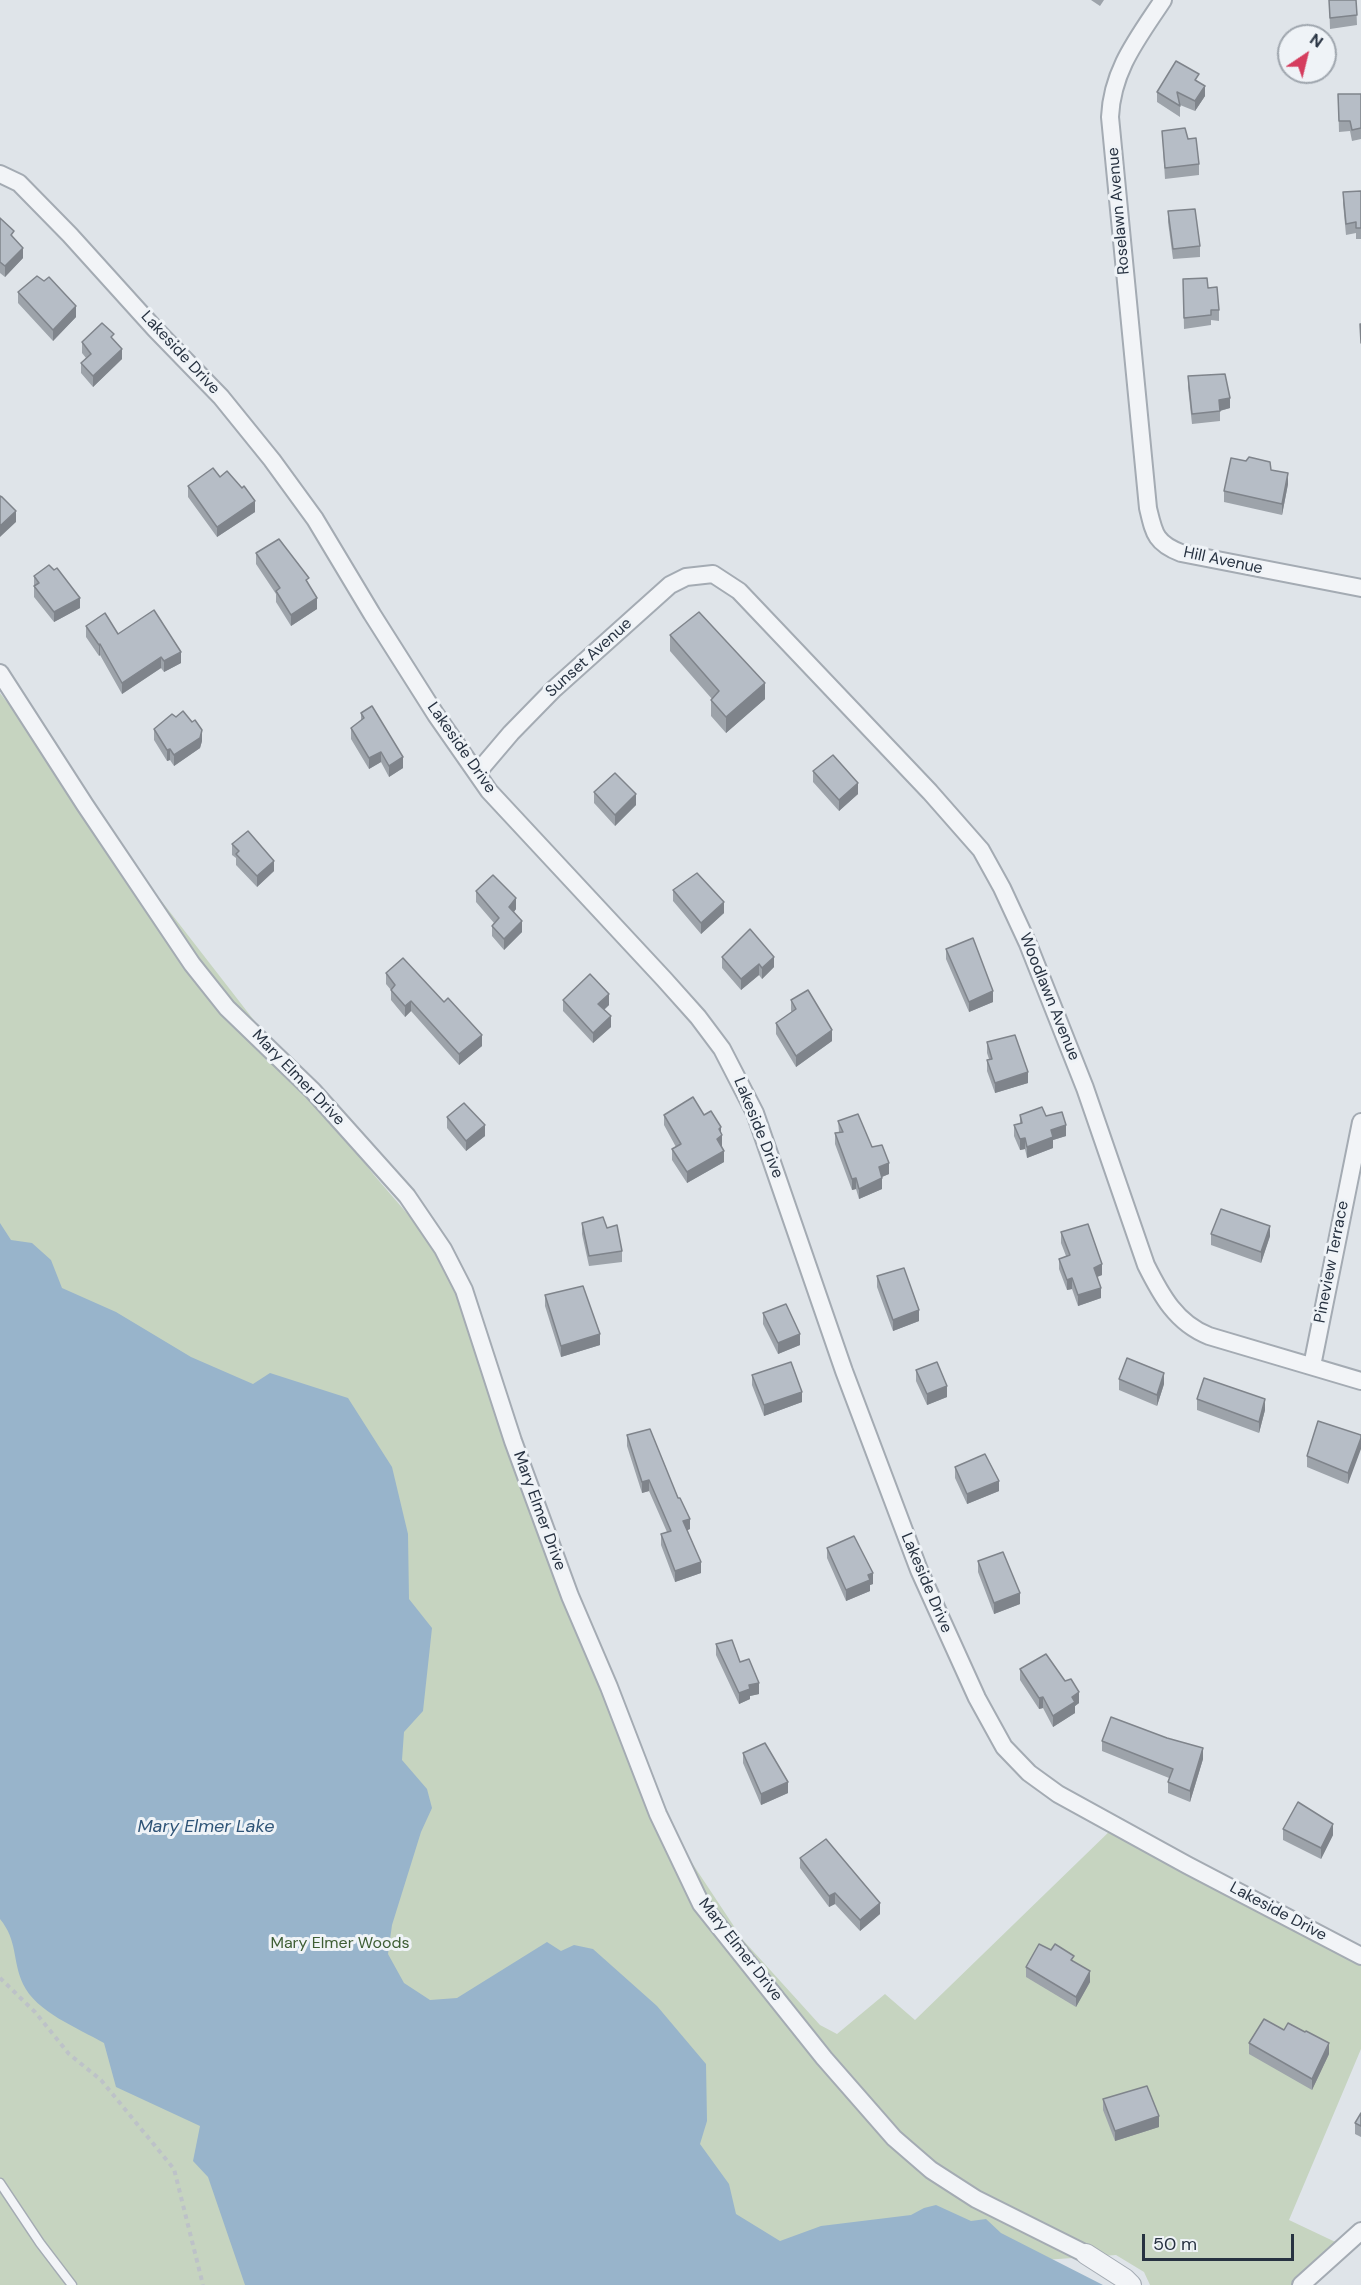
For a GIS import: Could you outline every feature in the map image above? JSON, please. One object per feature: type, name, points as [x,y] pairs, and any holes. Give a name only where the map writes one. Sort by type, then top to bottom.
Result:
[{"type":"street","name":"Roselawn Avenue","points":[[1140,435],[1113,152],[1111,98],[1118,72],[1163,0]]},
{"type":"street","name":"Lakeside Drive","points":[[0,174],[19,183],[221,398],[272,460],[315,519],[436,715],[489,791],[698,1017],[722,1049],[738,1076],[755,1113],[844,1371],[919,1570],[977,1698],[1004,1747],[1029,1773],[1058,1794],[1361,1956]]},
{"type":"street","name":"Hill Avenue","points":[[1140,435],[1148,508],[1155,533],[1160,542],[1168,548],[1200,558],[1361,588]]},
{"type":"street","name":"Sunset Avenue","points":[[477,773],[511,733],[554,689],[670,585],[698,574],[713,574],[719,577]]},
{"type":"street","name":"Woodlawn Avenue","points":[[719,577],[739,591],[930,792],[981,850],[1028,944],[1085,1088],[1146,1265],[1171,1308],[1195,1330],[1361,1381]]},
{"type":"street","name":"Mary Elmer Drive","points":[[0,673],[192,964],[227,1008],[313,1091],[377,1161],[407,1196],[454,1267],[464,1290],[513,1441],[570,1596],[609,1687],[658,1814],[701,1904],[824,2058],[894,2138],[931,2170],[976,2199],[1086,2254],[1131,2285]]},
{"type":"street","name":"Pineview Terrace","points":[[1312,1366],[1361,1122]]},
{"type":"street","points":[[1301,2285],[1361,2231]]},
{"type":"lane","points":[[0,2183],[40,2243],[72,2285]]},
{"type":"path","points":[[0,1978],[35,2012],[69,2054],[101,2080],[174,2169],[203,2285]]},
{"type":"green space","name":"Mary Elmer Woods","points":[[0,693],[374,1175],[417,1225],[452,1276],[649,1798],[743,1940],[820,2025],[837,2034],[885,1994],[915,2020],[1115,1826],[1361,1953],[1361,2049],[1289,2220],[1346,2247],[1305,2285],[1150,2285],[1144,2272],[1116,2255],[1044,2260],[1092,2285],[0,2285]]},
{"type":"water","name":"Mary Elmer Lake","points":[[0,1223],[11,1240],[32,1243],[51,1260],[62,1288],[116,1312],[191,1357],[253,1384],[270,1373],[348,1398],[392,1467],[408,1534],[409,1599],[432,1628],[423,1711],[404,1732],[402,1760],[427,1789],[432,1808],[421,1832],[392,1925],[388,1954],[404,1983],[430,2000],[457,1998],[547,1942],[561,1951],[574,1945],[593,1949],[657,2006],[706,2064],[707,2121],[700,2144],[729,2184],[736,2214],[780,2241],[821,2226],[911,2215],[936,2205],[971,2221],[986,2219],[1001,2233],[1103,2285],[245,2285],[208,2177],[193,2161],[200,2126],[116,2087],[104,2043],[47,2011],[29,1994],[20,1975],[10,1935],[0,1919]]},
{"type":"building","points":[[1329,0],[1356,0],[1357,15],[1330,18]]},
{"type":"building","points":[[1176,61],[1199,74],[1195,80],[1205,86],[1195,101],[1177,92],[1180,106],[1157,92]]},
{"type":"building","points":[[1338,94],[1361,94],[1361,128],[1352,130],[1350,121],[1339,121]]},
{"type":"building","points":[[1185,128],[1188,139],[1196,138],[1199,164],[1165,168],[1162,131]]},
{"type":"building","points":[[1361,191],[1361,228],[1356,228],[1356,222],[1346,224],[1343,192]]},
{"type":"building","points":[[1195,209],[1200,246],[1173,249],[1168,211]]},
{"type":"building","points":[[0,218],[14,231],[11,235],[23,248],[5,266],[0,262]]},
{"type":"building","points":[[37,276],[44,281],[49,277],[76,306],[53,330],[18,292]]},
{"type":"building","points":[[1207,278],[1208,288],[1217,287],[1219,310],[1211,310],[1211,315],[1184,318],[1183,279]]},
{"type":"building","points":[[102,323],[114,334],[111,337],[122,349],[93,376],[81,363],[91,354],[82,342]]},
{"type":"building","points":[[1225,374],[1230,398],[1219,400],[1220,411],[1192,414],[1188,376]]},
{"type":"building","points":[[1249,457],[1270,462],[1271,470],[1288,473],[1282,504],[1224,491],[1231,458],[1246,461]]},
{"type":"building","points":[[213,468],[220,477],[227,471],[242,488],[244,486],[255,501],[217,527],[188,486]]},
{"type":"building","points":[[0,496],[16,511],[0,526]]},
{"type":"building","points":[[279,539],[309,578],[306,580],[317,598],[291,615],[276,591],[280,588],[256,553]]},
{"type":"building","points":[[49,565],[54,570],[57,568],[80,598],[54,612],[34,586],[39,583],[34,576]]},
{"type":"building","points":[[154,610],[181,652],[164,661],[161,657],[122,683],[100,644],[86,626],[105,613],[118,634]]},
{"type":"building","points":[[699,612],[765,683],[726,717],[711,700],[719,691],[670,635]]},
{"type":"building","points":[[372,706],[403,757],[389,766],[381,752],[369,758],[351,728],[364,718],[361,713]]},
{"type":"building","points":[[183,711],[192,722],[195,720],[202,730],[200,738],[174,755],[170,749],[167,750],[154,729],[172,714],[176,717]]},
{"type":"building","points":[[833,755],[858,783],[839,800],[813,771]]},
{"type":"building","points":[[615,773],[636,794],[615,815],[594,792]]},
{"type":"building","points":[[248,831],[274,861],[257,876],[236,854],[239,851],[232,844]]},
{"type":"building","points":[[697,873],[724,902],[701,923],[673,890]]},
{"type":"building","points":[[493,875],[516,898],[509,907],[522,921],[504,939],[492,926],[499,918],[476,891]]},
{"type":"building","points":[[750,929],[774,957],[762,968],[759,964],[741,979],[722,957]]},
{"type":"building","points":[[973,938],[993,991],[969,1002],[946,949]]},
{"type":"building","points":[[403,958],[444,1002],[448,998],[482,1035],[459,1054],[411,1001],[405,1006],[391,990],[395,985],[386,973]]},
{"type":"building","points":[[590,974],[609,994],[598,1004],[611,1016],[593,1033],[563,1000]]},
{"type":"building","points":[[808,990],[832,1030],[796,1056],[776,1023],[796,1009],[791,1000]]},
{"type":"building","points":[[1015,1035],[1028,1072],[995,1083],[987,1060],[992,1059],[987,1042]]},
{"type":"building","points":[[693,1097],[704,1115],[711,1111],[721,1127],[719,1129],[722,1135],[717,1139],[724,1151],[687,1172],[672,1149],[681,1144],[664,1115]]},
{"type":"building","points":[[464,1103],[485,1125],[466,1141],[447,1117]]},
{"type":"building","points":[[1042,1107],[1046,1116],[1062,1112],[1066,1125],[1051,1130],[1053,1137],[1027,1147],[1025,1138],[1020,1139],[1014,1125],[1022,1123],[1020,1115]]},
{"type":"building","points":[[858,1114],[872,1147],[882,1145],[889,1163],[879,1167],[882,1178],[859,1189],[856,1178],[852,1179],[835,1133],[843,1132],[838,1121]]},
{"type":"building","points":[[1221,1209],[1270,1226],[1261,1252],[1211,1234]]},
{"type":"building","points":[[603,1217],[607,1228],[617,1225],[622,1251],[589,1256],[582,1223]]},
{"type":"building","points":[[1088,1224],[1102,1264],[1094,1268],[1101,1288],[1078,1295],[1072,1278],[1067,1280],[1059,1259],[1070,1255],[1061,1232]]},
{"type":"building","points":[[904,1268],[919,1310],[893,1320],[877,1276]]},
{"type":"building","points":[[583,1286],[600,1334],[561,1346],[545,1295]]},
{"type":"building","points":[[786,1304],[800,1334],[778,1343],[763,1313]]},
{"type":"building","points":[[1127,1358],[1164,1373],[1157,1395],[1119,1379]]},
{"type":"building","points":[[791,1362],[802,1392],[764,1405],[752,1375]]},
{"type":"building","points":[[937,1362],[947,1386],[927,1394],[916,1370]]},
{"type":"building","points":[[1204,1378],[1265,1399],[1259,1422],[1197,1399]]},
{"type":"building","points":[[1318,1421],[1361,1435],[1348,1473],[1307,1456]]},
{"type":"building","points":[[650,1429],[678,1498],[690,1519],[683,1521],[701,1562],[675,1571],[661,1534],[671,1531],[649,1480],[642,1482],[627,1435]]},
{"type":"building","points":[[985,1454],[999,1481],[967,1494],[955,1467]]},
{"type":"building","points":[[854,1536],[873,1573],[868,1575],[870,1580],[846,1590],[827,1548]]},
{"type":"building","points":[[1003,1552],[1020,1593],[994,1603],[978,1561]]},
{"type":"building","points":[[732,1640],[740,1662],[749,1659],[759,1683],[749,1685],[750,1689],[739,1693],[716,1644]]},
{"type":"building","points":[[1046,1654],[1065,1681],[1071,1679],[1079,1692],[1072,1697],[1075,1702],[1053,1716],[1043,1697],[1039,1698],[1020,1669]]},
{"type":"building","points":[[1111,1717],[1167,1738],[1203,1748],[1190,1791],[1168,1782],[1173,1769],[1102,1741]]},
{"type":"building","points":[[765,1743],[788,1782],[761,1794],[743,1753]]},
{"type":"building","points":[[1298,1802],[1333,1824],[1321,1848],[1283,1829]]},
{"type":"building","points":[[826,1839],[880,1903],[860,1920],[835,1893],[829,1896],[800,1858]]},
{"type":"building","points":[[1039,1944],[1051,1950],[1055,1944],[1074,1956],[1071,1960],[1090,1971],[1076,1997],[1026,1967]]},
{"type":"building","points":[[1264,2019],[1284,2030],[1288,2023],[1329,2043],[1312,2079],[1249,2043]]},
{"type":"building","points":[[1147,2086],[1159,2116],[1115,2131],[1103,2099]]},
{"type":"building","points":[[1361,2113],[1361,2126],[1355,2123]]}]
